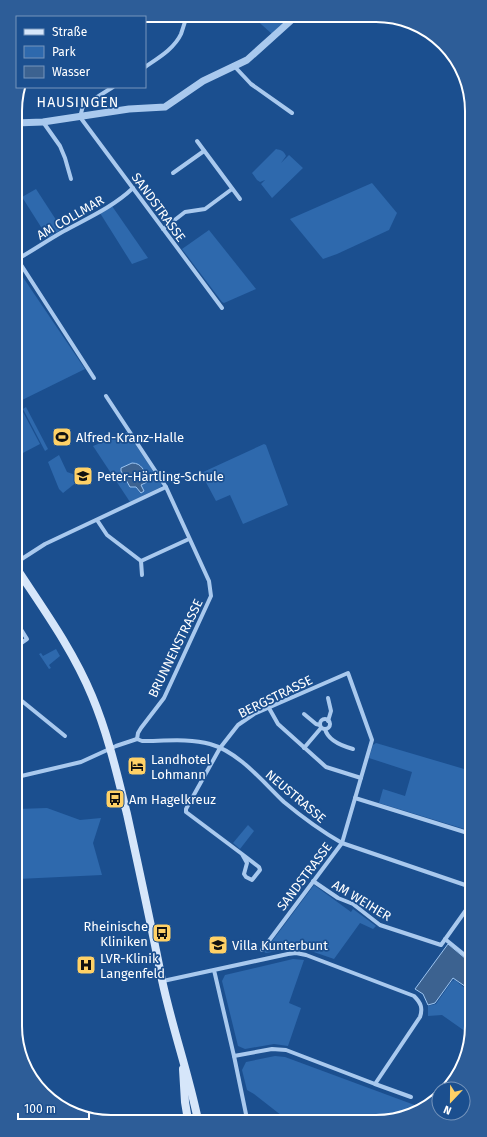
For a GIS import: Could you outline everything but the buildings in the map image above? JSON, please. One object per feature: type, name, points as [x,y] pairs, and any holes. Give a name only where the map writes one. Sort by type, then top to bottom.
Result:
[{"type":"main road","points":[[22,577],[56,628],[77,665],[96,705],[111,748],[163,981],[182,1060],[189,1078],[197,1115]]},
{"type":"main road","points":[[182,1060],[184,1102],[187,1115]]},
{"type":"street","points":[[146,66],[169,50],[177,41],[185,22]]},
{"type":"street","points":[[22,123],[43,122],[129,109],[165,107],[203,81],[252,57],[290,22]]},
{"type":"street","points":[[234,67],[251,84],[292,113]]},
{"type":"street","points":[[80,117],[83,106],[111,88]]},
{"type":"street","name":"SANDSTRASSE","points":[[80,117],[222,308]]},
{"type":"street","points":[[43,122],[60,146],[71,179]]},
{"type":"street","points":[[197,141],[240,199]]},
{"type":"street","points":[[174,173],[204,151]]},
{"type":"street","name":"AM COLLMAR","points":[[22,255],[110,206],[123,198],[133,188]]},
{"type":"street","points":[[163,229],[185,212],[205,208],[232,189]]},
{"type":"street","points":[[22,268],[94,378]]},
{"type":"street","name":"BRUNNENSTRASSE","points":[[106,396],[166,487],[209,581],[211,596],[164,698],[141,728],[137,739]]},
{"type":"street","points":[[22,558],[45,544],[166,487]]},
{"type":"street","points":[[97,520],[107,535],[141,561],[142,576]]},
{"type":"street","points":[[141,561],[189,539]]},
{"type":"street","points":[[22,631],[27,639],[22,642]]},
{"type":"street","name":"SANDSTRASSE","points":[[262,950],[342,843],[372,740],[348,673]]},
{"type":"street","name":"BERGSTRASSE","points":[[242,854],[186,812],[186,808],[220,748],[238,725],[254,714],[348,673]]},
{"type":"street","points":[[304,748],[322,728],[329,726],[328,721],[331,711],[328,698]]},
{"type":"street","points":[[22,700],[65,736]]},
{"type":"street","points":[[268,708],[278,724],[326,768],[361,778]]},
{"type":"street","points":[[304,714],[322,728],[339,745],[353,749]]},
{"type":"street","points":[[322,728],[322,720],[328,721]]},
{"type":"street","name":"NEUSTRASSE","points":[[22,776],[81,762],[111,748],[137,739],[142,741],[199,741],[232,754],[304,818],[342,843],[465,885]]},
{"type":"street","points":[[355,798],[465,832]]},
{"type":"street","points":[[242,854],[260,867],[260,870],[252,880],[244,874],[247,863],[242,854]]},
{"type":"street","name":"AM WEIHER","points":[[313,881],[338,898],[353,904],[380,925],[440,945],[445,939]]},
{"type":"street","points":[[465,911],[445,939],[465,955]]},
{"type":"street","points":[[163,981],[296,953],[306,955],[414,996],[422,1005],[420,1017],[374,1084]]},
{"type":"street","points":[[214,970],[246,1115]]},
{"type":"street","points":[[234,1056],[272,1049],[286,1050],[411,1097]]},
{"type":"green space","points":[[259,22],[285,22],[272,34]]},
{"type":"green space","points":[[276,149],[282,151],[286,156],[281,163],[289,155],[303,168],[272,198],[261,184],[265,180],[260,182],[252,173]]},
{"type":"green space","points":[[372,183],[397,213],[389,230],[323,259],[290,219]]},
{"type":"green space","points":[[36,189],[62,229],[48,238],[22,197]]},
{"type":"green space","points":[[112,206],[148,258],[132,264],[100,213]]},
{"type":"green space","points":[[209,230],[256,289],[224,303],[222,302],[182,249]]},
{"type":"green space","points":[[22,276],[85,369],[22,400]]},
{"type":"green space","points":[[26,407],[48,449],[45,451],[23,409]]},
{"type":"green space","points":[[22,412],[40,444],[22,453]]},
{"type":"green space","points":[[127,432],[162,484],[161,487],[130,502],[93,446]]},
{"type":"green space","points":[[264,444],[266,445],[288,505],[243,524],[230,495],[216,501],[201,473]]},
{"type":"green space","points":[[59,455],[67,472],[73,474],[78,481],[63,493],[59,489],[48,462]]},
{"type":"green space","points":[[56,649],[60,656],[49,665],[51,668],[49,669],[39,654],[41,653],[43,656]]},
{"type":"green space","points":[[376,743],[465,769],[465,829],[379,803],[383,789],[405,796],[412,772],[369,758],[373,745]]},
{"type":"green space","points":[[47,808],[80,820],[101,818],[93,843],[102,875],[22,879],[22,809]]},
{"type":"green space","points":[[248,825],[254,831],[240,849],[233,843]]},
{"type":"green space","points":[[314,885],[351,912],[353,909],[376,926],[373,929],[360,923],[334,959],[308,950],[296,948],[266,953],[264,952]]},
{"type":"green space","points":[[293,959],[304,960],[289,1003],[301,1008],[288,1046],[274,1044],[245,1049],[238,1046],[222,981],[225,975]]},
{"type":"green space","points":[[455,980],[465,988],[465,1031],[442,1015],[428,1016],[428,1006],[436,1004],[452,981]]},
{"type":"green space","points":[[275,1056],[285,1057],[416,1106],[399,1112],[376,1115],[281,1115],[247,1090],[242,1070],[246,1062]]},
{"type":"water","points":[[132,463],[138,464],[144,470],[148,479],[147,482],[141,485],[144,491],[141,493],[136,487],[130,487],[121,471],[121,468]]},
{"type":"water","points":[[448,944],[465,958],[465,986],[453,978],[435,1003],[428,1005],[423,994],[415,989]]},
{"type":"place","name":"Alfred-Kranz-Halle","points":[[62,437]]},
{"type":"place","name":"Peter-Härtling-Schule","points":[[83,476]]},
{"type":"place","name":"Landhotel Lohmann","points":[[137,766]]},
{"type":"place","name":"Am Hagelkreuz","points":[[115,799]]},
{"type":"place","name":"Rheinische Kliniken","points":[[162,933]]},
{"type":"place","name":"Villa Kunterbunt","points":[[218,945]]},
{"type":"place","name":"LVR-Klinik Langenfeld","points":[[86,965]]},
{"type":"district","name":"HAUSINGEN","points":[[78,102]]}]
